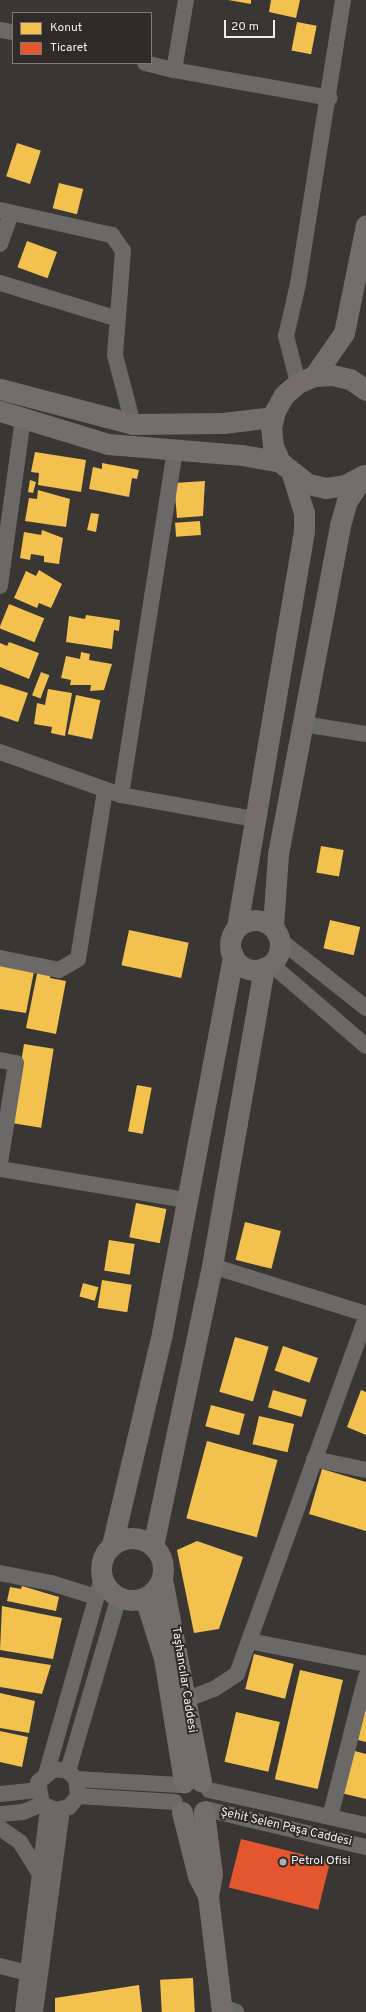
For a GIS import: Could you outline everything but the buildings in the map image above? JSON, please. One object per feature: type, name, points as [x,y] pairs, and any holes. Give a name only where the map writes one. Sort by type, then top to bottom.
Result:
[{"type":"main road","points":[[112,1545],[128,1538],[153,1546],[162,1561],[162,1579],[145,1598],[119,1597],[99,1587],[102,1560],[112,1545],[162,1333],[233,956],[230,941],[237,927],[304,531],[304,513],[286,469],[273,446],[274,417],[284,395],[306,380],[344,333],[366,226]]},
{"type":"main road","points":[[306,380],[344,378],[366,390]]},
{"type":"main road","points":[[0,389],[133,424],[223,423],[274,417]]},
{"type":"main road","points":[[0,412],[108,444],[175,451],[242,455],[286,469],[308,484],[326,488],[346,485],[364,474]]},
{"type":"main road","points":[[153,1546],[212,1266],[268,966],[278,956],[276,933],[278,854],[340,525],[347,501],[364,474]]},
{"type":"main road","points":[[237,927],[251,920],[276,933]]},
{"type":"main road","points":[[233,956],[244,967],[268,966]]},
{"type":"main road","name":"Taşhancılar Caddesi","points":[[162,1579],[185,1700],[193,1797]]},
{"type":"main road","name":"Taşhancılar Caddesi","points":[[145,1598],[164,1658],[193,1797]]},
{"type":"main road","points":[[193,1797],[198,1876],[208,1896],[226,2010]]},
{"type":"street","points":[[174,70],[186,0]]},
{"type":"street","points":[[306,380],[286,336],[329,98],[343,0]]},
{"type":"street","points":[[0,30],[12,32]]},
{"type":"street","points":[[149,64],[174,70],[329,98]]},
{"type":"street","points":[[0,244],[6,212],[112,235],[123,251],[115,355],[133,424]]},
{"type":"street","points":[[0,283],[118,319]]},
{"type":"street","points":[[0,586],[23,419]]},
{"type":"street","points":[[121,795],[175,451]]},
{"type":"street","points":[[303,724],[366,734]]},
{"type":"street","points":[[0,752],[121,795],[255,819]]},
{"type":"street","points":[[0,958],[60,970],[78,959],[105,790]]},
{"type":"street","points":[[276,933],[366,1008]]},
{"type":"street","points":[[268,966],[366,1046]]},
{"type":"street","points":[[0,1060],[16,1063],[0,1163]]},
{"type":"street","points":[[0,1169],[186,1200]]},
{"type":"street","points":[[185,1700],[214,1690],[237,1674],[366,1315],[212,1266]]},
{"type":"street","points":[[314,1459],[366,1470]]},
{"type":"street","points":[[0,1573],[51,1582],[99,1587],[47,1771],[47,1802],[35,2012]]},
{"type":"street","points":[[78,1796],[72,1775],[119,1597]]},
{"type":"street","points":[[249,1641],[366,1664]]},
{"type":"street","points":[[330,1817],[366,1677]]},
{"type":"street","points":[[47,1771],[193,1797],[330,1817],[366,1825]]},
{"type":"street","points":[[0,1794],[47,1802]]},
{"type":"street","points":[[0,1814],[23,1812],[47,1802],[78,1796],[193,1797]]},
{"type":"street","name":"Şehit Selen Paşa Caddesi","points":[[193,1797],[366,1847]]},
{"type":"street","points":[[23,2012],[40,1874],[47,1802]]},
{"type":"street","points":[[0,1828],[20,1842],[40,1874]]},
{"type":"street","points":[[0,1966],[28,1972]]},
{"type":"place","name":"Petrol Ofisi","points":[[283,1862]]}]
